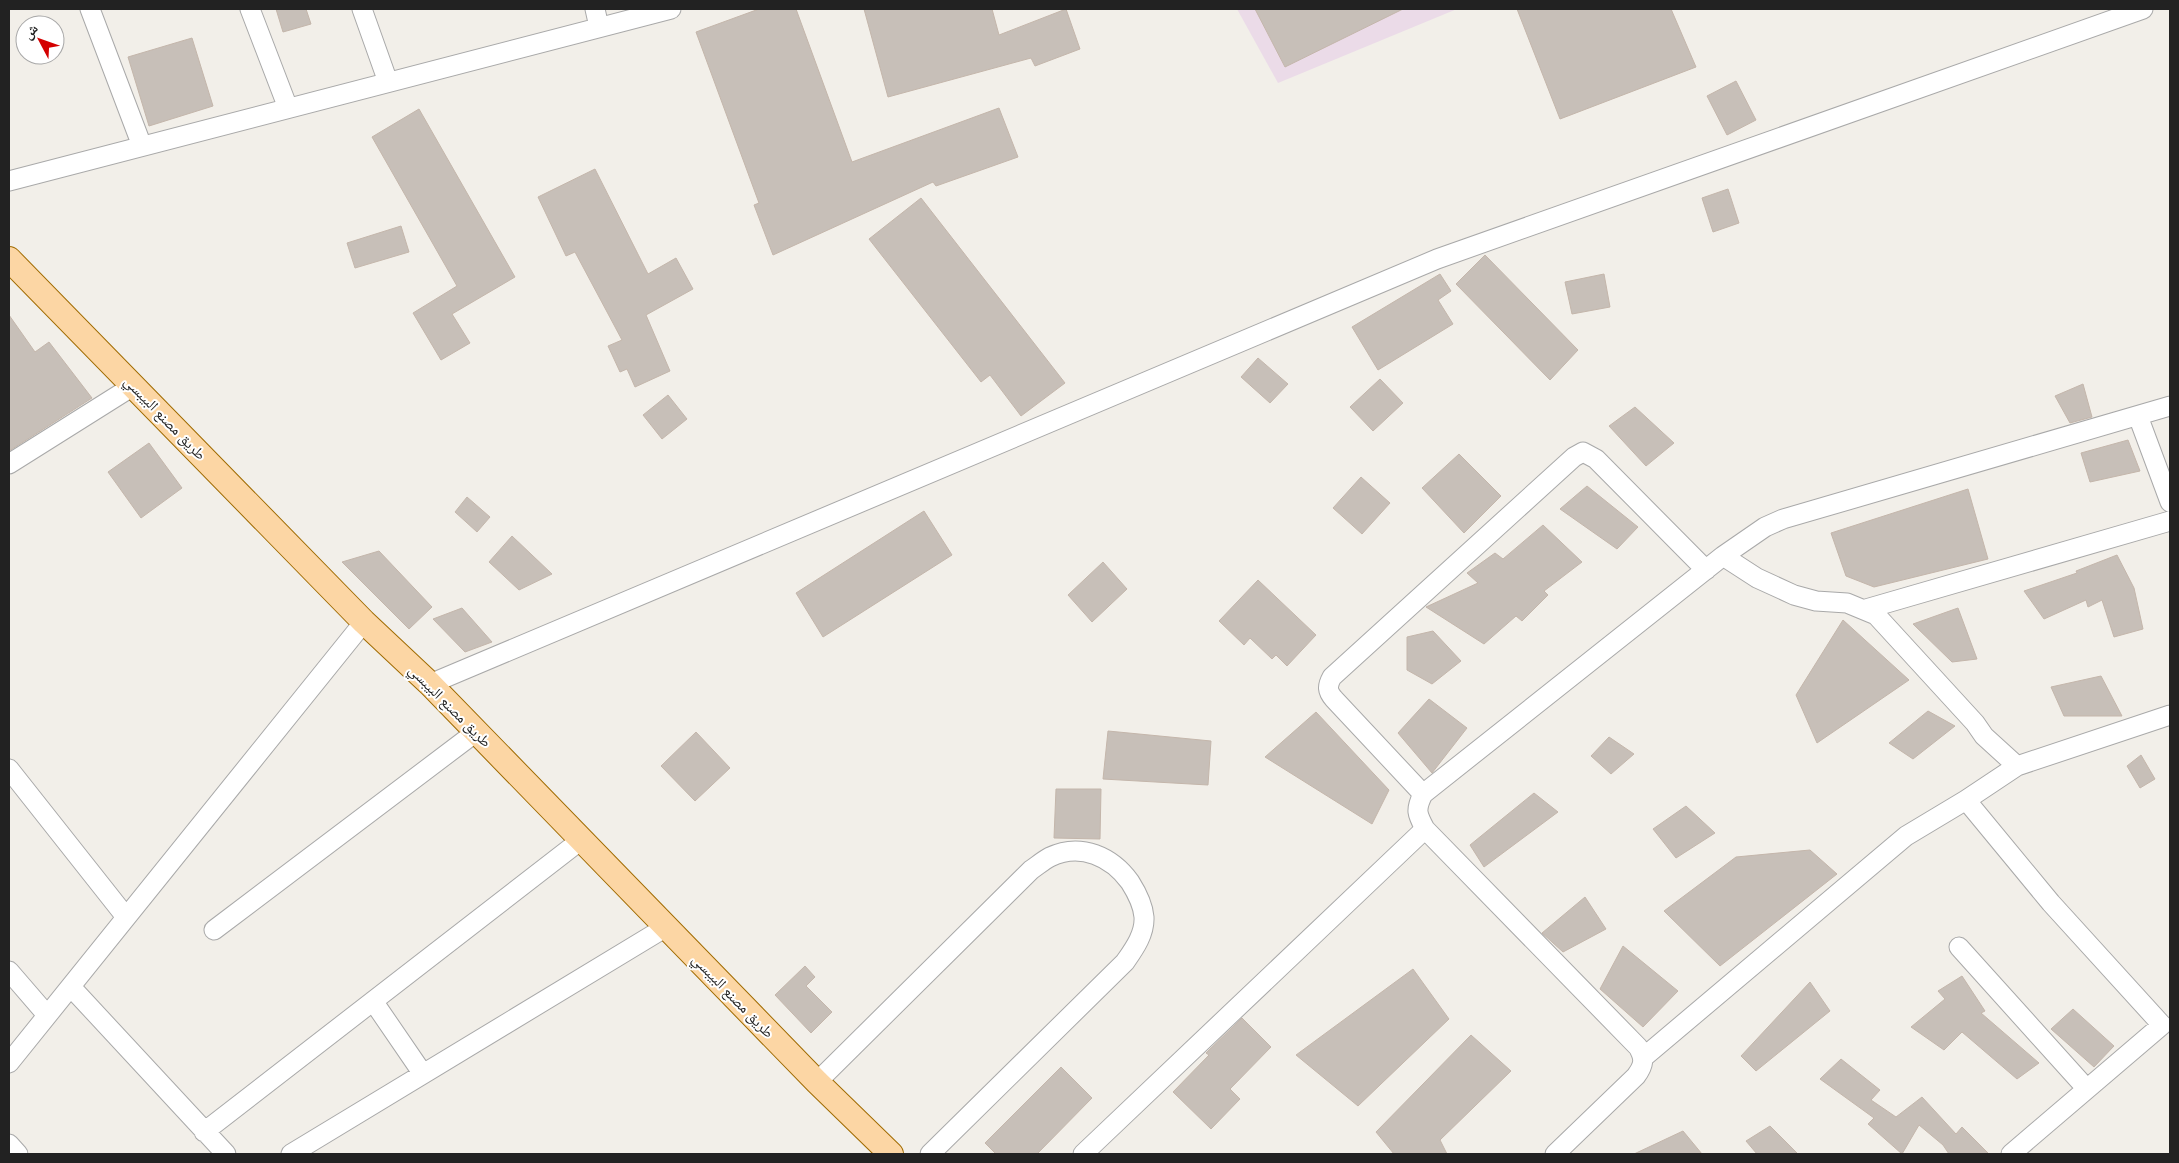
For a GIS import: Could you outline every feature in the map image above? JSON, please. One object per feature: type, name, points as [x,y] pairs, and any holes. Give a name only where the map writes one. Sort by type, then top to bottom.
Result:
[{"type":"main road","name":"طريق مصنع البيبسي","points":[[9,259],[364,622],[430,684],[817,1082],[891,1154]]},
{"type":"street","points":[[90,9],[142,146]]},
{"type":"street","points":[[250,9],[288,108]]},
{"type":"street","points":[[362,9],[388,82]]},
{"type":"street","points":[[595,9],[599,27]]},
{"type":"street","points":[[9,182],[671,9]]},
{"type":"street","points":[[430,684],[1437,259],[2143,9]]},
{"type":"street","points":[[9,464],[133,386]]},
{"type":"street","points":[[1555,1154],[1636,1076],[1643,1066],[1644,1057],[1638,1047],[1425,829],[1418,816],[1417,805],[1423,794],[1723,556],[1765,527],[1783,519],[2170,406]]},
{"type":"street","points":[[2138,416],[2170,502]]},
{"type":"street","points":[[1423,794],[1334,699],[1328,692],[1328,685],[1332,677],[1574,457],[1583,452],[1596,459],[1706,570]]},
{"type":"street","points":[[1866,609],[2170,521]]},
{"type":"street","points":[[1723,556],[1758,578],[1794,595],[1816,601],[1847,603],[1866,609],[1876,615],[1975,723],[1984,736],[2017,766]]},
{"type":"street","points":[[9,1063],[364,622]]},
{"type":"street","points":[[1644,1057],[1906,836],[1966,800],[2017,766],[2170,715]]},
{"type":"street","points":[[214,930],[476,732]]},
{"type":"street","points":[[9,769],[126,917]]},
{"type":"street","points":[[1966,800],[2051,903],[2166,1021],[2011,1154]]},
{"type":"street","points":[[1083,1154],[1425,829]]},
{"type":"street","points":[[204,1132],[581,840]]},
{"type":"street","points":[[817,1082],[1031,870],[1051,856],[1078,851],[1105,857],[1123,872],[1139,894],[1144,918],[1139,942],[1125,962],[930,1154]]},
{"type":"street","points":[[291,1154],[666,927]]},
{"type":"street","points":[[1959,948],[2086,1088]]},
{"type":"street","points":[[9,971],[47,1015]]},
{"type":"street","points":[[70,987],[226,1154]]},
{"type":"street","points":[[373,1001],[423,1074]]},
{"type":"street","points":[[9,1144],[18,1154]]},
{"type":"shaded area","points":[[1237,9],[1457,9],[1278,83]]},
{"type":"building","points":[[276,9],[306,9],[311,24],[283,32]]},
{"type":"building","points":[[759,9],[796,9],[852,162],[999,108],[1018,157],[936,186],[933,182],[773,255],[754,205],[759,203],[696,32]]},
{"type":"building","points":[[864,9],[992,9],[999,35],[1066,9],[1080,49],[1035,66],[1031,58],[888,97]]},
{"type":"building","points":[[1255,9],[1403,9],[1285,67]]},
{"type":"building","points":[[1517,9],[1671,9],[1696,67],[1560,119]]},
{"type":"building","points":[[192,38],[213,106],[149,126],[128,57]]},
{"type":"building","points":[[1736,81],[1756,120],[1727,135],[1707,96]]},
{"type":"building","points":[[419,109],[515,277],[452,314],[470,343],[441,360],[413,313],[457,286],[372,137]]},
{"type":"building","points":[[595,169],[648,274],[676,258],[693,289],[646,315],[670,371],[635,387],[627,369],[620,372],[608,346],[622,340],[575,252],[566,256],[538,197]]},
{"type":"building","points":[[1728,189],[1739,223],[1713,232],[1702,198]]},
{"type":"building","points":[[921,198],[1065,383],[1021,416],[990,375],[981,382],[869,239]]},
{"type":"building","points":[[401,226],[409,252],[355,268],[347,243]]},
{"type":"building","points":[[1485,255],[1578,350],[1550,380],[1456,284]]},
{"type":"building","points":[[1440,274],[1451,291],[1438,300],[1453,324],[1378,370],[1352,327]]},
{"type":"building","points":[[1604,274],[1610,307],[1572,314],[1565,282]]},
{"type":"building","points":[[9,315],[35,352],[49,342],[92,398],[9,451]]},
{"type":"building","points":[[1258,358],[1288,384],[1270,403],[1241,377]]},
{"type":"building","points":[[1380,379],[1403,403],[1373,431],[1350,407]]},
{"type":"building","points":[[2083,384],[2092,417],[2070,423],[2055,396]]},
{"type":"building","points":[[668,395],[687,419],[662,439],[643,415]]},
{"type":"building","points":[[1635,407],[1674,443],[1646,466],[1609,426]]},
{"type":"building","points":[[2128,440],[2140,471],[2090,482],[2081,453]]},
{"type":"building","points":[[149,443],[182,488],[141,518],[108,472]]},
{"type":"building","points":[[1459,454],[1501,496],[1464,533],[1422,488]]},
{"type":"building","points":[[1361,477],[1390,503],[1362,534],[1333,508]]},
{"type":"building","points":[[1587,486],[1638,527],[1617,549],[1560,509]]},
{"type":"building","points":[[1968,489],[1988,559],[1874,587],[1846,576],[1831,533]]},
{"type":"building","points":[[467,497],[490,517],[477,532],[455,512]]},
{"type":"building","points":[[924,511],[952,555],[823,637],[796,593]]},
{"type":"building","points":[[1543,525],[1582,562],[1544,591],[1548,595],[1522,621],[1516,616],[1484,644],[1426,607],[1478,583],[1467,573],[1495,553],[1503,559]]},
{"type":"building","points":[[512,536],[552,574],[519,590],[489,562]]},
{"type":"building","points":[[379,551],[432,607],[409,629],[342,562]]},
{"type":"building","points":[[2117,555],[2134,588],[2143,629],[2114,637],[2102,600],[2088,607],[2086,600],[2044,619],[2024,591],[2077,573],[2076,571]]},
{"type":"building","points":[[1103,562],[1127,589],[1092,622],[1068,595]]},
{"type":"building","points":[[1258,580],[1316,635],[1287,666],[1276,655],[1272,659],[1250,638],[1244,645],[1219,621]]},
{"type":"building","points":[[462,608],[492,642],[465,652],[433,619]]},
{"type":"building","points":[[1958,608],[1977,659],[1952,662],[1913,624]]},
{"type":"building","points":[[1843,620],[1909,680],[1817,743],[1796,695]]},
{"type":"building","points":[[1433,631],[1461,661],[1432,684],[1407,670],[1407,637]]},
{"type":"building","points":[[2101,676],[2122,716],[2064,716],[2051,687]]},
{"type":"building","points":[[1429,699],[1467,728],[1432,773],[1398,733]]},
{"type":"building","points":[[1928,711],[1955,726],[1913,759],[1889,743]]},
{"type":"building","points":[[1316,712],[1389,790],[1372,824],[1265,757]]},
{"type":"building","points":[[1108,731],[1211,741],[1208,785],[1103,779]]},
{"type":"building","points":[[696,732],[730,768],[695,801],[661,766]]},
{"type":"building","points":[[1609,737],[1634,754],[1611,774],[1591,756]]},
{"type":"building","points":[[2141,755],[2155,779],[2140,788],[2127,766]]},
{"type":"building","points":[[1056,789],[1101,789],[1100,839],[1054,838]]},
{"type":"building","points":[[1534,793],[1558,812],[1484,867],[1470,845]]},
{"type":"building","points":[[1686,806],[1715,833],[1676,858],[1653,829]]},
{"type":"building","points":[[1810,850],[1837,874],[1720,966],[1664,911],[1736,857]]},
{"type":"building","points":[[1585,897],[1606,929],[1563,952],[1542,933]]},
{"type":"building","points":[[1623,946],[1678,991],[1643,1027],[1600,989]]},
{"type":"building","points":[[805,966],[815,977],[806,986],[832,1012],[811,1033],[775,995]]},
{"type":"building","points":[[1413,969],[1449,1019],[1358,1106],[1296,1055]]},
{"type":"building","points":[[1962,976],[1985,1011],[1981,1013],[2039,1063],[2017,1079],[1962,1032],[1944,1050],[1911,1027],[1945,999],[1938,991]]},
{"type":"building","points":[[1810,982],[1830,1011],[1756,1071],[1741,1056]]},
{"type":"building","points":[[2073,1009],[2114,1046],[2094,1067],[2051,1029]]},
{"type":"building","points":[[1242,1018],[1271,1047],[1230,1089],[1240,1099],[1211,1129],[1173,1092],[1209,1055],[1206,1053]]},
{"type":"building","points":[[1471,1035],[1511,1071],[1440,1140],[1447,1154],[1394,1154],[1376,1132]]},
{"type":"building","points":[[1841,1059],[1880,1090],[1871,1100],[1896,1117],[1922,1097],[1956,1134],[1962,1127],[1989,1154],[1949,1154],[1943,1145],[1919,1125],[1902,1154],[1868,1124],[1874,1118],[1820,1079]]},
{"type":"building","points":[[1061,1067],[1092,1098],[1037,1154],[996,1154],[985,1143]]},
{"type":"building","points":[[1770,1126],[1798,1154],[1757,1154],[1746,1141]]},
{"type":"building","points":[[1683,1131],[1702,1154],[1634,1154]]}]
